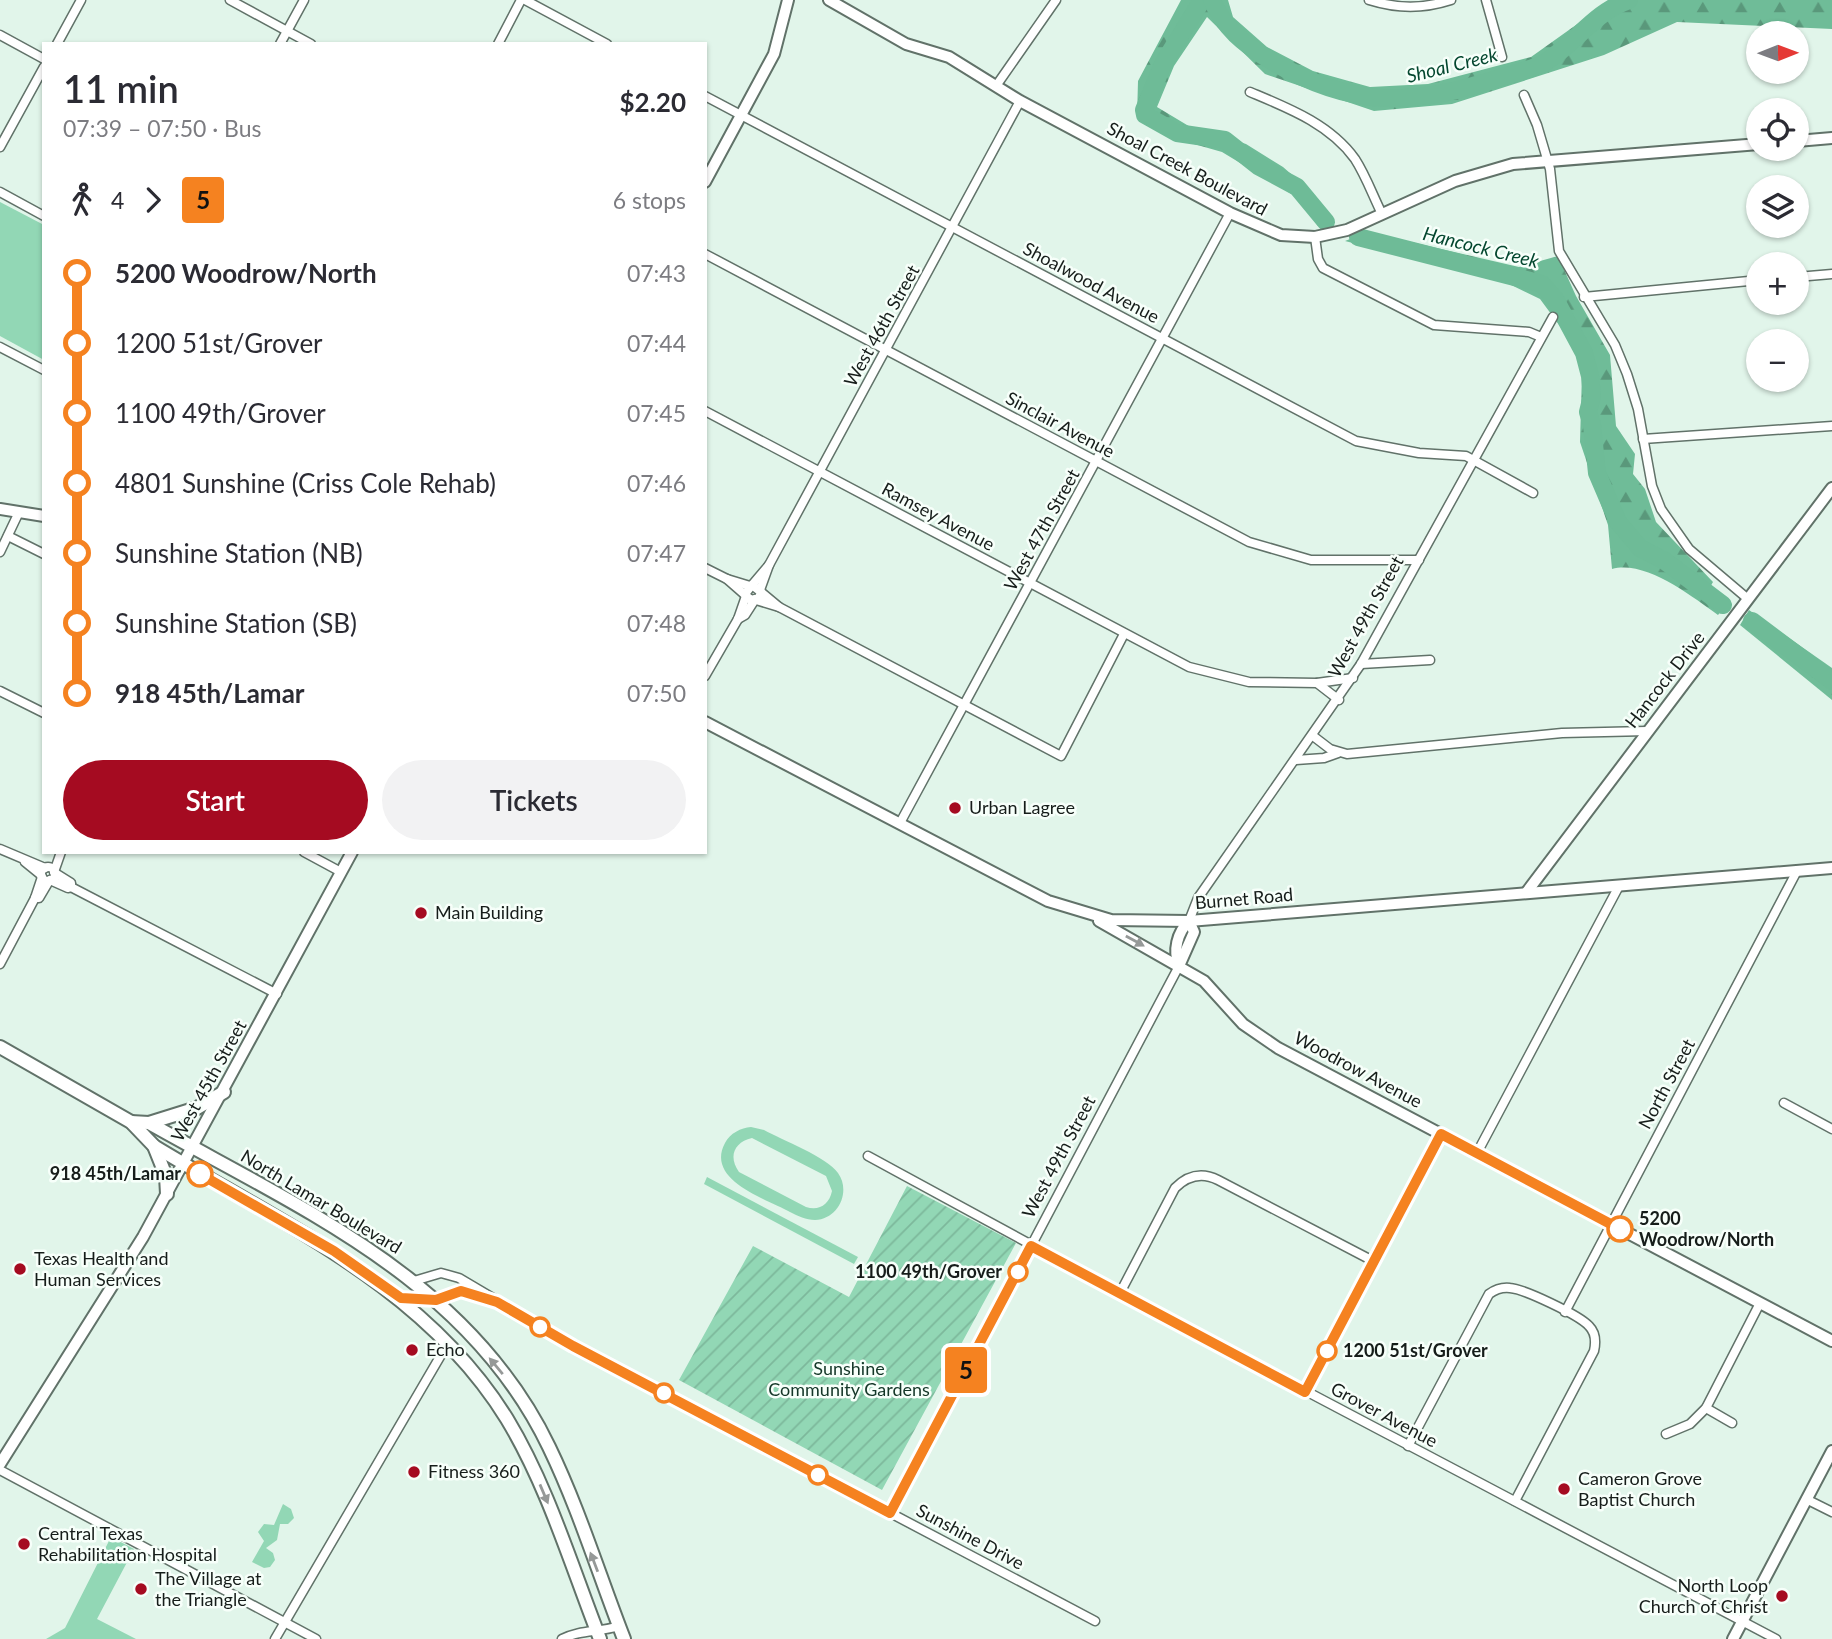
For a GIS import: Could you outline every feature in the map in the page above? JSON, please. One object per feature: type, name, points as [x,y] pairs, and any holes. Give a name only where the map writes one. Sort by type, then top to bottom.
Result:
[{"type":"main road","name":"North Lamar Boulevard","points":[[0,1046],[131,1122],[154,1146],[334,1251],[401,1298],[469,1365],[514,1433],[552,1513],[597,1637]]},
{"type":"main road","points":[[149,1123],[197,1108],[224,1092]]},
{"type":"main road","name":"North Lamar Boulevard","points":[[131,1122],[149,1123],[373,1250],[436,1300],[502,1372],[535,1423],[563,1479],[624,1639]]},
{"type":"main road","points":[[154,1146],[166,1176],[167,1194]]},
{"type":"main road","points":[[401,1298],[436,1300]]},
{"type":"main road","points":[[514,1433],[535,1423]]},
{"type":"street","points":[[58,42],[81,0]]},
{"type":"street","points":[[230,0],[307,42]]},
{"type":"street","points":[[281,42],[304,0]]},
{"type":"street","points":[[499,42],[523,0],[603,42]]},
{"type":"street","points":[[707,179],[774,54],[788,0]]},
{"type":"street","name":"Shoal Creek Boulevard","points":[[829,0],[906,44],[949,57],[1020,101],[1230,213],[1281,235],[1315,237],[1347,230],[1479,173],[1547,160],[1746,145]]},
{"type":"street","points":[[996,86],[1056,0]]},
{"type":"street","points":[[1369,0],[1403,8],[1451,0]]},
{"type":"street","points":[[1486,0],[1502,57]]},
{"type":"street","points":[[0,35],[42,58]]},
{"type":"street","points":[[0,146],[42,71]]},
{"type":"street","points":[[1250,92],[1297,113],[1341,142],[1356,161],[1382,214]]},
{"type":"street","points":[[1524,95],[1537,125],[1547,160],[1559,251],[1615,345],[1623,365],[1638,409],[1652,486],[1671,525],[1710,570],[1748,599]]},
{"type":"street","name":"Shoalwood Avenue","points":[[707,97],[1356,441],[1419,453],[1466,456],[1533,493]]},
{"type":"street","name":"West 46th Street","points":[[707,673],[887,351],[1020,101]]},
{"type":"street","points":[[1809,140],[1832,138]]},
{"type":"street","points":[[0,192],[42,215]]},
{"type":"street","name":"West 47th Street","points":[[900,823],[1230,213]]},
{"type":"street","points":[[1315,237],[1318,259],[1323,268],[1434,326],[1529,332],[1541,337]]},
{"type":"street","name":"Sinclair Avenue","points":[[707,255],[1250,542],[1272,551],[1332,561],[1419,561]]},
{"type":"street","points":[[1809,276],[1832,274]]},
{"type":"street","points":[[1584,296],[1746,281]]},
{"type":"street","name":"West 49th Street","points":[[890,1513],[1179,966],[1194,932],[1189,921],[1198,898],[1362,664],[1553,317]]},
{"type":"street","points":[[0,346],[42,369]]},
{"type":"street","name":"Ramsey Avenue","points":[[707,412],[1189,667],[1215,676],[1269,685],[1353,678]]},
{"type":"street","points":[[1643,439],[1832,426]]},
{"type":"street","name":"Hancock Drive","points":[[1526,893],[1832,488]]},
{"type":"street","points":[[0,509],[42,516]]},
{"type":"street","points":[[0,552],[19,512]]},
{"type":"street","points":[[8,536],[42,553]]},
{"type":"street","points":[[707,569],[753,593],[776,601],[779,607],[1061,756],[1124,634]]},
{"type":"street","points":[[1362,664],[1430,660]]},
{"type":"street","points":[[1317,683],[1339,700]]},
{"type":"street","points":[[0,691],[42,712]]},
{"type":"street","name":"Burnet Road","points":[[707,723],[1048,901],[1090,916],[1132,922],[1189,921],[1832,868]]},
{"type":"street","points":[[1296,760],[1324,758],[1338,752],[1562,733],[1647,731]]},
{"type":"street","points":[[1313,736],[1338,752]]},
{"type":"street","points":[[0,849],[48,874],[68,888],[71,887],[276,994]]},
{"type":"street","points":[[0,964],[58,854]]},
{"type":"street","points":[[308,854],[341,872]]},
{"type":"street","name":"West 45th Street","points":[[0,1464],[126,1265],[167,1194],[351,854]]},
{"type":"street","name":"North Street","points":[[1565,1312],[1797,871]]},
{"type":"street","points":[[1477,1153],[1619,886]]},
{"type":"street","name":"Woodrow Avenue","points":[[1090,916],[1204,981],[1243,1024],[1278,1048],[1832,1341]]},
{"type":"street","points":[[1784,1103],[1832,1129]]},
{"type":"street","points":[[1305,1392],[1441,1134]]},
{"type":"street","name":"Grover Avenue","points":[[868,1156],[1305,1392],[1776,1639]]},
{"type":"street","points":[[1120,1293],[1172,1194],[1180,1183],[1191,1177],[1212,1177],[1375,1262]]},
{"type":"street","name":"Sunshine Drive","points":[[414,1280],[435,1274],[447,1274],[476,1287],[573,1346],[1095,1622]]},
{"type":"street","points":[[1408,1446],[1489,1294],[1504,1287],[1514,1288],[1565,1312],[1591,1328],[1595,1339],[1592,1356],[1515,1501]]},
{"type":"street","name":"Sunshine Drive","points":[[436,1300],[461,1291],[497,1302]]},
{"type":"street","points":[[1666,1434],[1690,1424],[1706,1409],[1760,1303]]},
{"type":"street","points":[[275,1639],[449,1347]]},
{"type":"street","points":[[1706,1409],[1732,1423]]},
{"type":"street","points":[[1733,1639],[1832,1451]]},
{"type":"street","points":[[0,1470],[316,1639]]},
{"type":"street","points":[[1806,1499],[1832,1512]]},
{"type":"street","points":[[562,1639],[579,1630],[597,1637],[619,1626]]},
{"type":"green space","points":[[1181,0],[1228,0],[1233,17],[1267,47],[1313,71],[1370,87],[1428,84],[1531,57],[1611,0],[1832,0],[1832,29],[1810,28],[1810,21],[1746,21],[1746,25],[1677,22],[1604,55],[1452,104],[1374,111],[1265,74],[1207,17],[1174,66],[1157,107],[1192,128],[1246,144],[1283,167],[1313,193],[1332,219],[1318,226],[1298,198],[1222,152],[1187,142],[1137,117],[1138,81]]},
{"type":"green space","points":[[0,202],[42,224],[42,359],[0,336]]},
{"type":"green space","points":[[1368,232],[1519,267],[1558,256],[1576,296],[1610,355],[1616,426],[1635,454],[1633,474],[1645,489],[1656,522],[1713,582],[1709,589],[1727,604],[1718,615],[1682,590],[1653,575],[1639,570],[1612,569],[1608,525],[1580,442],[1582,373],[1574,345],[1540,299],[1505,282],[1345,241]]},
{"type":"green space","points":[[1749,610],[1832,668],[1832,700],[1740,625]]},
{"type":"green space","points":[[751,1127],[764,1130],[814,1155],[838,1173],[842,1180],[843,1196],[831,1215],[815,1220],[805,1219],[754,1194],[730,1178],[723,1168],[721,1156],[725,1143],[733,1134]],"holes":[[[752,1138],[826,1176],[832,1191],[828,1200],[819,1207],[806,1207],[739,1172],[734,1161],[735,1151],[741,1143]]]},
{"type":"green space","points":[[707,1177],[858,1257],[854,1264],[704,1184]]},
{"type":"green space","name":"Sunshine Community Gardens","points":[[907,1186],[1016,1243],[882,1490],[679,1380],[753,1246],[849,1297]]},
{"type":"green space","points":[[283,1504],[291,1509],[294,1518],[288,1524],[280,1524],[277,1540],[266,1548],[273,1553],[275,1560],[270,1567],[264,1568],[252,1562],[264,1541],[258,1532],[264,1524],[274,1525]]},
{"type":"green space","points":[[111,1537],[134,1549],[97,1619],[136,1639],[46,1639],[65,1628]]},
{"type":"waterway","name":"Hancock Creek","points":[[1202,0],[1163,64],[1144,110],[1145,115],[1177,133],[1225,140],[1258,166],[1297,187],[1326,222]]},
{"type":"waterway","name":"Shoal Creek","points":[[1212,0],[1222,19],[1236,34],[1270,60],[1327,87],[1382,98],[1438,94],[1534,68],[1555,55],[1595,20],[1629,0]]},
{"type":"waterway","name":"Hancock Creek","points":[[1358,237],[1542,284],[1555,299],[1584,353],[1590,376],[1592,396],[1588,412],[1597,473],[1618,522],[1640,548],[1665,561],[1723,605]]},
{"type":"waterway","name":"Hancock Creek","points":[[1752,621],[1832,681]]},
{"type":"bus line","name":"5","points":[[200,1174],[334,1251],[401,1298],[436,1300],[461,1291],[497,1302],[573,1346],[890,1513],[1031,1246],[1305,1392],[1441,1134],[1620,1229]]},
{"type":"place","name":"Urban Lagree","points":[[955,808]]},
{"type":"place","name":"Main Building","points":[[421,913]]},
{"type":"place","name":"918 45th/Lamar","points":[[200,1174]]},
{"type":"place","name":"5200 Woodrow/North","points":[[1620,1229]]},
{"type":"place","name":"Texas Health and Human Services","points":[[20,1269]]},
{"type":"place","name":"1100 49th/Grover","points":[[1018,1272]]},
{"type":"place","name":"Echo","points":[[412,1350]]},
{"type":"place","name":"1200 51st/Grover","points":[[1327,1351]]},
{"type":"place","name":"Fitness 360","points":[[414,1472]]},
{"type":"place","name":"Cameron Grove Baptist Church","points":[[1564,1489]]},
{"type":"place","name":"Central Texas Rehabilitation Hospital","points":[[24,1544]]},
{"type":"place","name":"The Village at the Triangle","points":[[141,1589]]},
{"type":"place","name":"North Loop Church of Christ","points":[[1782,1596]]}]
